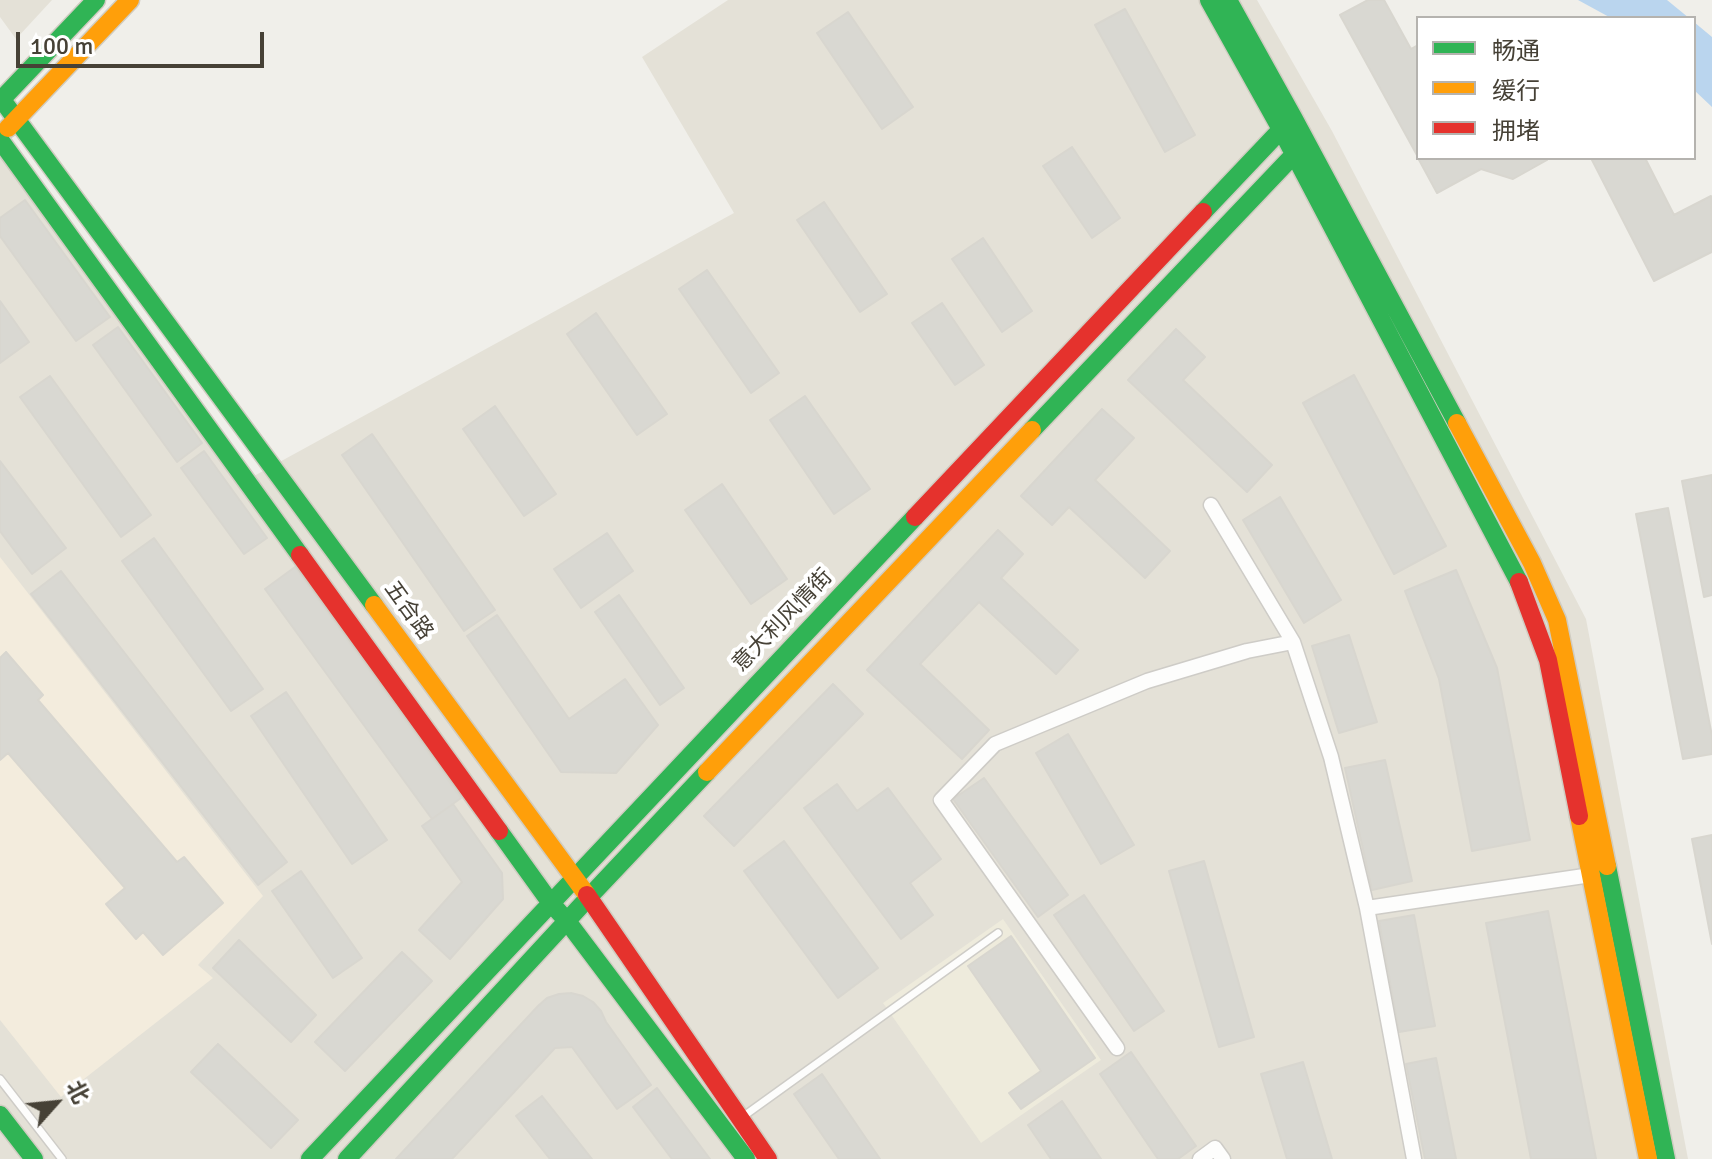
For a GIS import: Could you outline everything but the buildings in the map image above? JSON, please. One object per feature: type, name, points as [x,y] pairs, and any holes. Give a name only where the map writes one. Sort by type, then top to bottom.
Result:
[{"type":"street","points":[[0,99],[96,0]]},
{"type":"street","points":[[130,0],[0,138],[550,902],[746,1159]]},
{"type":"street","points":[[1209,0],[1288,124]]},
{"type":"street","points":[[1228,0],[1523,592],[1548,660],[1648,1159]]},
{"type":"street","name":"五合路","points":[[0,99],[589,897],[768,1159]]},
{"type":"street","name":"意大利风情街","points":[[310,1159],[1288,124]]},
{"type":"street","points":[[347,1159],[589,897],[1300,148]]},
{"type":"street","points":[[1300,148],[1532,563],[1557,620],[1666,1159]]},
{"type":"street","points":[[1211,505],[1293,642],[1331,757],[1367,908],[1414,1159]]},
{"type":"street","points":[[1117,1048],[941,800],[995,744],[1147,681],[1247,651],[1293,642]]},
{"type":"street","points":[[1367,908],[1591,875]]},
{"type":"street","points":[[0,1115],[34,1159]]},
{"type":"street","points":[[1200,1159],[1215,1148],[1223,1159]]},
{"type":"lane","points":[[739,1119],[998,933]]},
{"type":"lane","points":[[0,1079],[62,1159]]},
{"type":"shaded area","points":[[0,0],[52,0],[16,39],[0,17]]},
{"type":"shaded area","points":[[728,0],[1257,0],[1332,131],[1586,619],[1688,1159],[0,1159],[0,136],[254,476],[734,213],[642,57]]},
{"type":"shaded area","points":[[0,557],[263,896],[198,965],[213,978],[61,1097],[0,1020]]},
{"type":"shaded area","points":[[1003,919],[1101,1060],[981,1143],[883,1003]]},
{"type":"water","points":[[1578,0],[1667,0],[1687,16],[1607,16]]},
{"type":"water","points":[[1696,24],[1712,37],[1712,107],[1696,92]]},
{"type":"traffic: fast","points":[[0,101],[96,0]]},
{"type":"traffic: fast","points":[[1209,0],[1282,131],[1519,582]]},
{"type":"traffic: fast","points":[[1228,0],[1457,423]]},
{"type":"traffic: fast","points":[[0,97],[374,605]]},
{"type":"traffic: fast","points":[[1203,212],[1293,117]]},
{"type":"traffic: fast","points":[[0,140],[300,555]]},
{"type":"traffic: fast","points":[[1032,430],[1306,142]]},
{"type":"traffic: fast","points":[[310,1159],[915,517]]},
{"type":"traffic: fast","points":[[347,1159],[707,772]]},
{"type":"traffic: fast","points":[[499,831],[746,1159]]},
{"type":"traffic: fast","points":[[1607,866],[1666,1159]]},
{"type":"traffic: fast","points":[[0,1115],[34,1159]]},
{"type":"traffic: slow","points":[[8,128],[130,0]]},
{"type":"traffic: slow","points":[[1457,423],[1532,563],[1557,620],[1607,866]]},
{"type":"traffic: slow","points":[[707,772],[1032,430]]},
{"type":"traffic: slow","points":[[374,605],[587,895]]},
{"type":"traffic: slow","points":[[1579,816],[1648,1159]]},
{"type":"traffic: jam","points":[[915,517],[1203,212]]},
{"type":"traffic: jam","points":[[300,555],[499,831]]},
{"type":"traffic: jam","points":[[1519,582],[1548,660],[1579,816]]},
{"type":"traffic: jam","points":[[587,895],[768,1159]]}]
